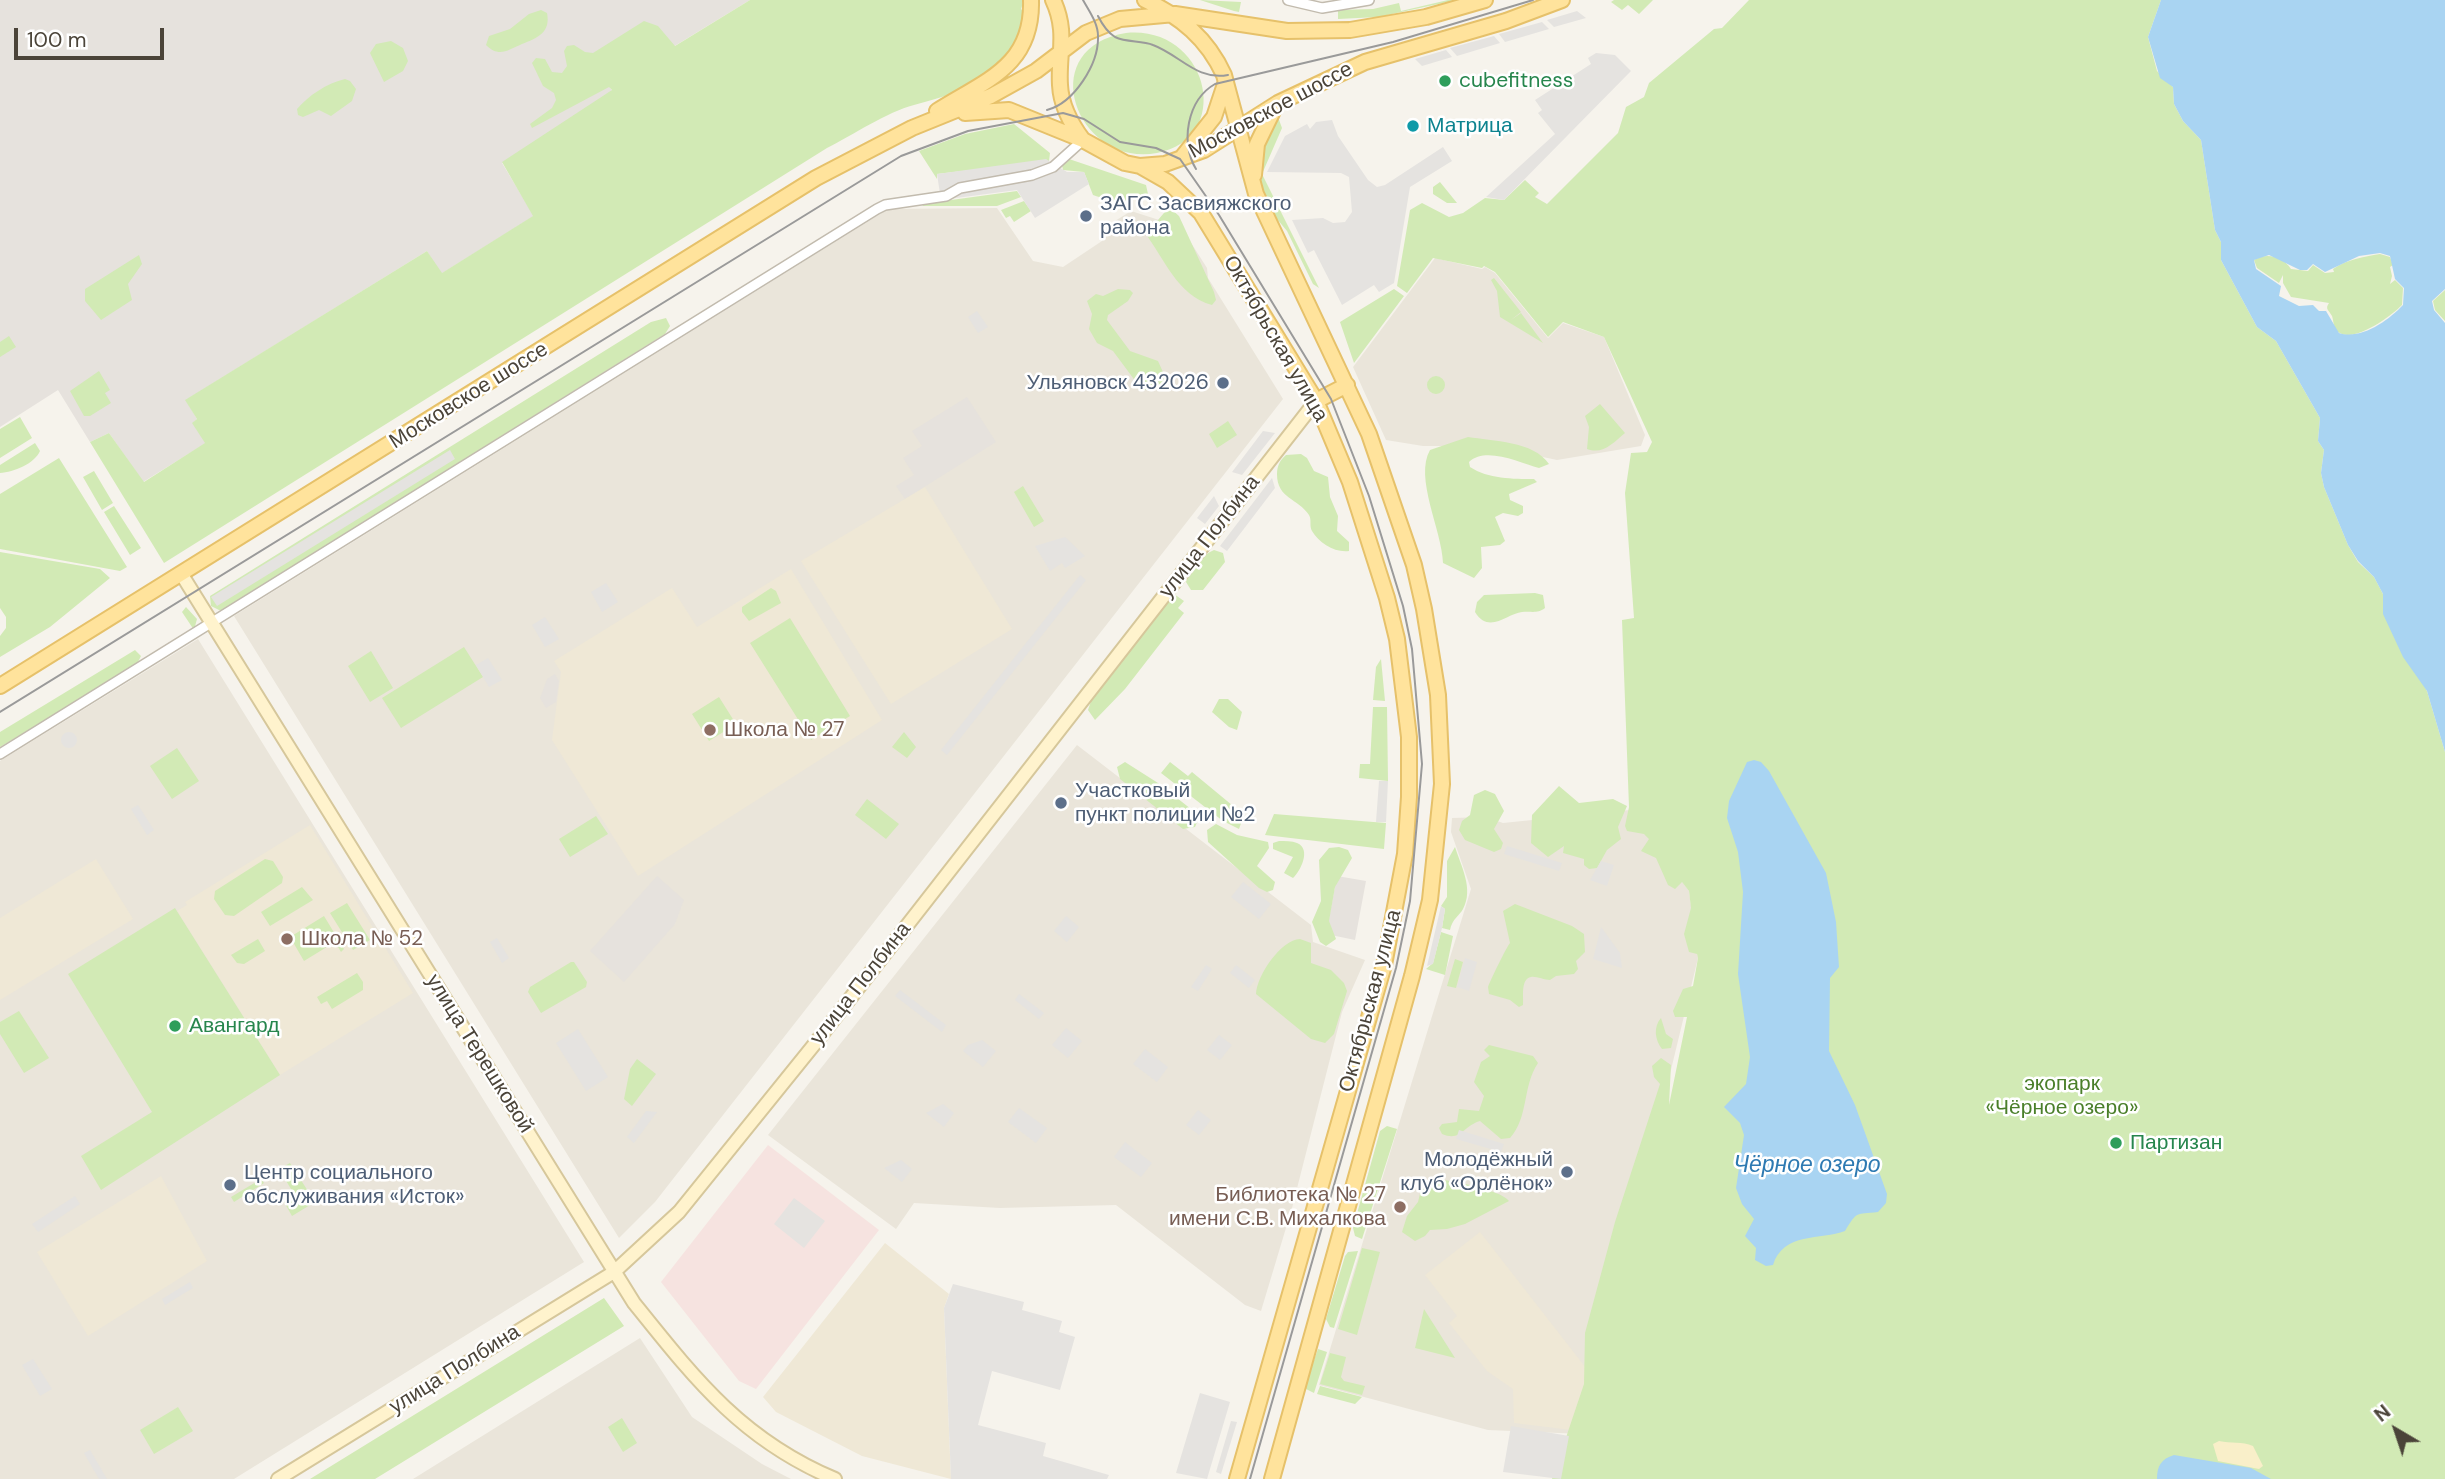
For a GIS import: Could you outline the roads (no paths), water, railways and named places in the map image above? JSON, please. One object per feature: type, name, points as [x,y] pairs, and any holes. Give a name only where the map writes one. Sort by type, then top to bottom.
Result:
[{"type":"main road","points":[[912,128],[1000,74],[1013,61],[1025,38],[1031,0]]},
{"type":"main road","points":[[1053,0],[1060,19],[1064,51],[1060,88],[1064,107],[1083,140]]},
{"type":"main road","points":[[1145,0],[1175,14],[1205,43],[1226,80],[1209,125],[1180,159]]},
{"type":"main road","name":"Московское шоссе","points":[[1175,14],[1287,32],[1338,31],[1391,24],[1485,0]]},
{"type":"main road","name":"Московское шоссе","points":[[943,116],[1000,109],[1083,140],[1110,157],[1140,166],[1180,159],[1205,150],[1278,103],[1365,62],[1506,21],[1562,0]]},
{"type":"main road","points":[[1064,51],[1103,25],[1140,15],[1175,14]]},
{"type":"main road","name":"Московское шоссе","points":[[0,686],[816,178],[912,128],[1023,80],[1064,51]]},
{"type":"main road","name":"Октябрьская улица","points":[[1226,80],[1256,194],[1347,385],[1382,466],[1414,565],[1438,695],[1441,798],[1430,900],[1415,968],[1272,1479]]},
{"type":"main road","points":[[1256,194],[1254,167],[1257,144],[1265,122],[1278,103]]},
{"type":"main road","name":"Октябрьская улица","points":[[1140,166],[1168,182],[1201,214],[1315,401],[1355,495],[1392,618],[1409,737],[1409,797],[1398,902],[1384,965],[1237,1479]]},
{"type":"main road","name":"улица Полбина","points":[[1315,401],[1347,385]]},
{"type":"street","points":[[1288,0],[1322,8],[1369,0]]},
{"type":"street","points":[[0,754],[885,205],[946,196],[960,188],[1032,175],[1053,167],[1083,140]]},
{"type":"street","name":"улица Полбина","points":[[278,1479],[614,1272],[632,1258],[706,1182],[1315,401]]},
{"type":"street","name":"улица Терешковой","points":[[182,575],[634,1303],[716,1401],[770,1445],[805,1466],[835,1479]]},
{"type":"water","points":[[2161,0],[2445,0],[2445,289],[2432,301],[2434,310],[2445,323],[2445,752],[2427,691],[2403,657],[2383,614],[2383,594],[2374,577],[2358,561],[2348,545],[2324,487],[2321,473],[2324,450],[2318,441],[2320,418],[2276,341],[2257,327],[2221,260],[2221,242],[2215,230],[2201,140],[2183,121],[2174,104],[2173,87],[2160,78],[2148,37]],"holes":[[[2380,253],[2390,256],[2395,279],[2404,288],[2403,305],[2374,328],[2356,334],[2339,333],[2326,311],[2319,311],[2313,305],[2299,306],[2279,296],[2281,286],[2256,269],[2254,260],[2269,255],[2300,270],[2307,270],[2313,264],[2325,272],[2359,256]]]},
{"type":"water","name":"Чёрное озеро","points":[[1747,762],[1761,762],[1769,771],[1826,873],[1836,922],[1839,967],[1830,978],[1829,1051],[1855,1105],[1887,1194],[1886,1203],[1878,1212],[1858,1215],[1845,1231],[1794,1242],[1778,1254],[1773,1265],[1766,1266],[1755,1260],[1756,1248],[1745,1236],[1754,1219],[1742,1204],[1736,1188],[1744,1135],[1740,1123],[1724,1107],[1746,1084],[1750,1057],[1738,974],[1743,892],[1738,852],[1727,818],[1729,801]]},
{"type":"water","points":[[2174,1455],[2251,1468],[2271,1479],[2157,1479],[2161,1464]]},
{"type":"tram line","points":[[1047,110],[1057,106],[1075,91],[1094,58],[1098,31],[1083,0]]},
{"type":"tram line","points":[[1196,169],[1188,147],[1189,123],[1198,100],[1215,84],[1393,42],[1533,0]]},
{"type":"tram line","points":[[1098,16],[1105,28],[1115,37],[1144,42],[1163,49],[1198,71],[1217,76],[1228,75]]},
{"type":"tram line","points":[[0,712],[901,156],[968,131],[1063,113],[1084,119],[1120,142],[1156,148],[1180,159],[1219,215],[1331,399],[1369,496],[1403,606],[1412,649],[1422,764],[1410,901],[1396,968],[1250,1479]]},
{"type":"place","name":"cubefitness","points":[[1445,81]]},
{"type":"place","name":"Матрица","points":[[1413,126]]},
{"type":"place","name":"ЗАГС Засвияжского района","points":[[1086,216]]},
{"type":"place","name":"Ульяновск 432026","points":[[1223,383]]},
{"type":"place","name":"Школа № 27","points":[[710,730]]},
{"type":"place","name":"Участковый пункт полиции №2","points":[[1061,803]]},
{"type":"place","name":"Школа № 52","points":[[287,939]]},
{"type":"place","name":"Авангард","points":[[175,1026]]},
{"type":"place","name":"Партизан","points":[[2116,1143]]},
{"type":"place","name":"Молодёжный клуб «Орлёнок»","points":[[1567,1172]]},
{"type":"place","name":"Центр социального обслуживания «Исток»","points":[[230,1185]]},
{"type":"place","name":"Библиотека № 27 имени С.В. Михалкова","points":[[1400,1207]]},
{"type":"park label","name":"экопарк «Чёрное озеро»","points":[[2062,1096]]}]
